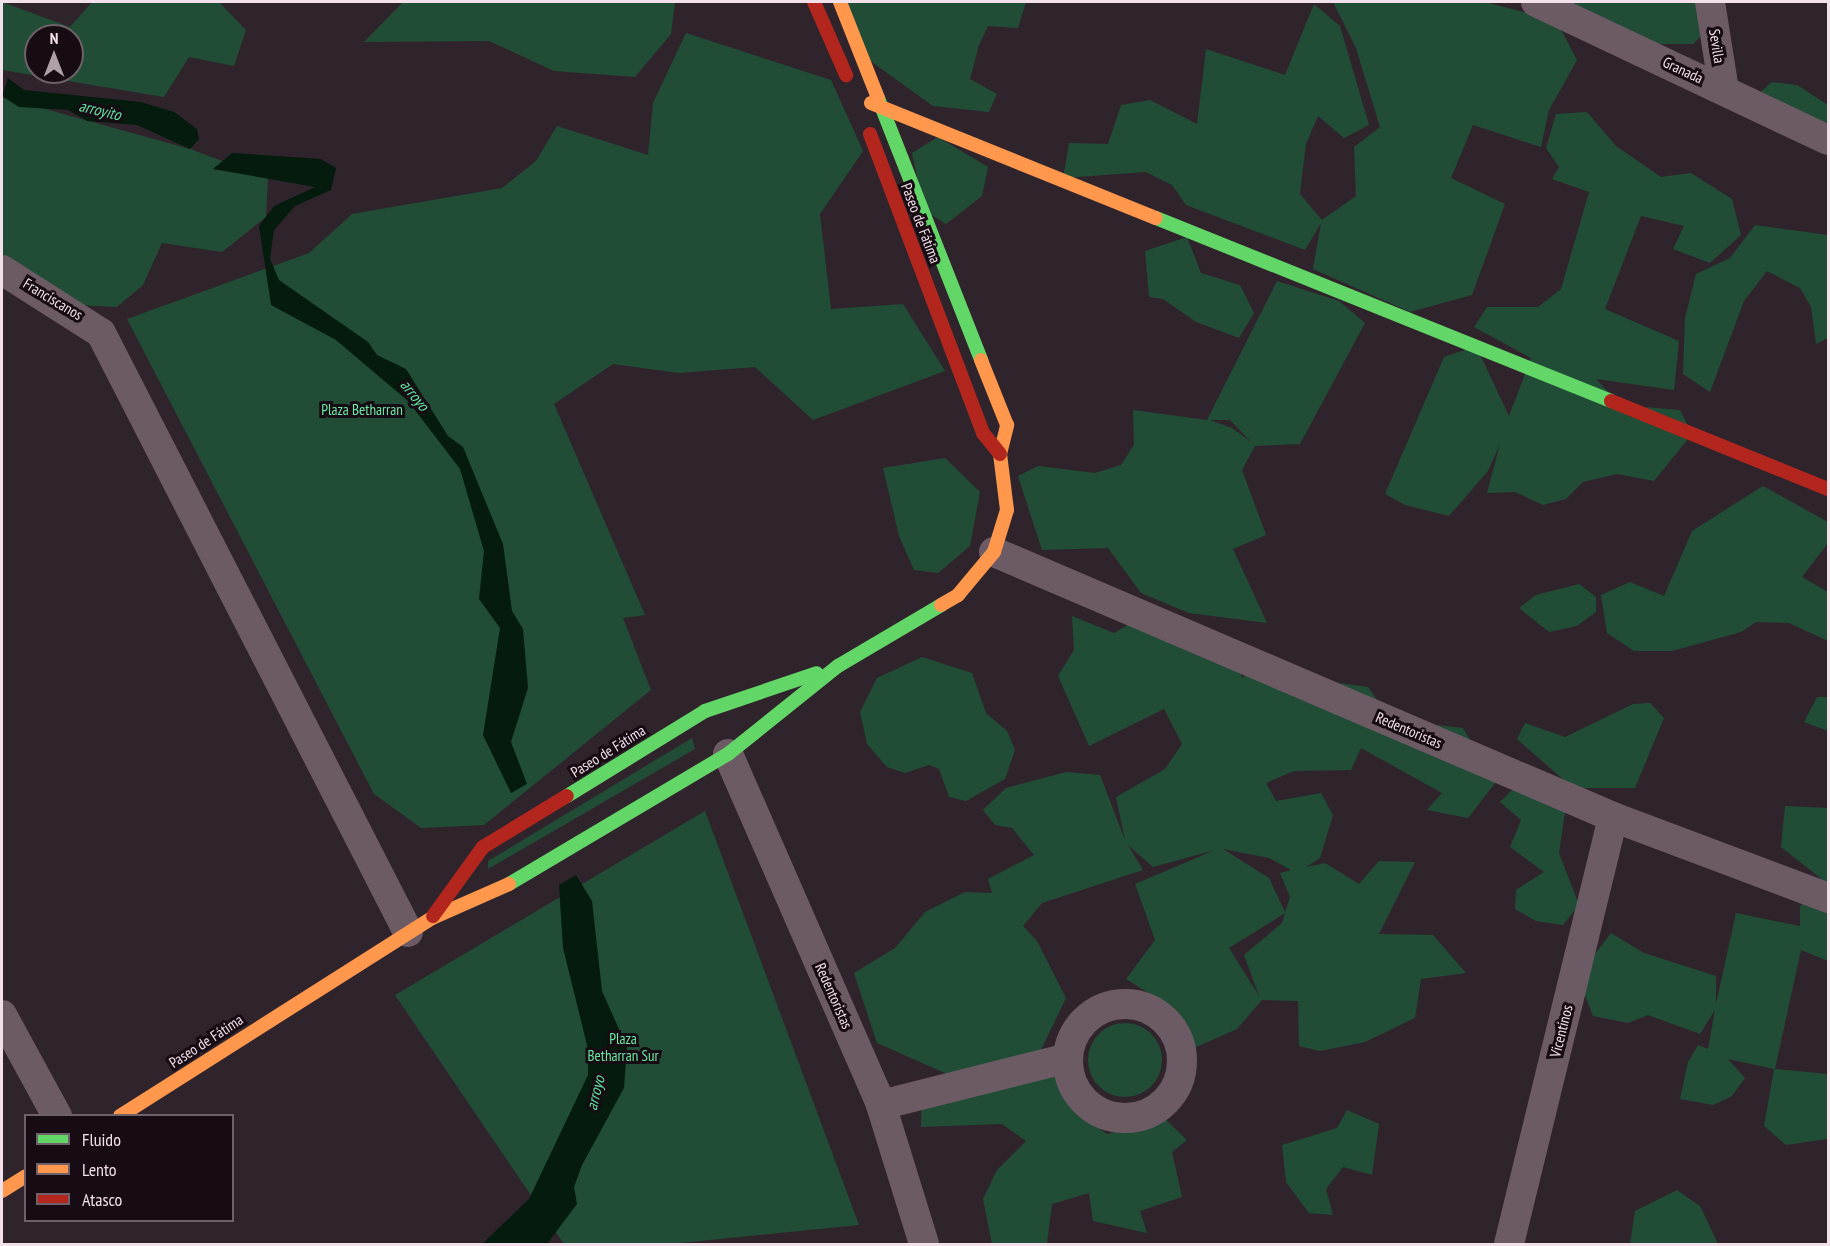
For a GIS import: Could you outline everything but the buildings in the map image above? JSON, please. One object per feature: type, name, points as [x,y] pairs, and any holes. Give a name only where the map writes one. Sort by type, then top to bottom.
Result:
[{"type":"street","name":"Paseo de Fátima","points":[[814,2],[855,95],[983,433],[1000,454]]},
{"type":"street","name":"Paseo de Fátima","points":[[123,1114],[420,925],[506,886],[728,754],[838,666],[958,596],[994,552],[1007,510],[1000,454],[1007,425],[883,105],[840,2]]},
{"type":"street","name":"Granada","points":[[1536,2],[1828,140]]},
{"type":"street","name":"Sevilla","points":[[1710,2],[1724,90]]},
{"type":"street","points":[[855,95],[1828,489]]},
{"type":"street","name":"Franciscanos","points":[[2,270],[101,333],[420,925]]},
{"type":"street","name":"Redentoristas","points":[[994,552],[1613,817],[1828,898]]},
{"type":"street","name":"Paseo de Fátima","points":[[420,925],[483,847],[705,711],[838,666]]},
{"type":"street","name":"Redentoristas","points":[[728,754],[881,1105],[924,1245]]},
{"type":"street","name":"Vicentinos","points":[[1509,1245],[1613,817]]},
{"type":"street","points":[[2,1015],[56,1114]]},
{"type":"street","points":[[881,1105],[1068,1058]]},
{"type":"street","points":[[2,1191],[24,1177]]},
{"type":"green space","points":[[2,2],[62,24],[24,24],[24,74],[2,70]]},
{"type":"green space","points":[[92,2],[219,2],[246,30],[234,66],[189,57],[164,97],[84,84],[84,24],[73,24]]},
{"type":"green space","points":[[403,2],[675,2],[671,34],[635,77],[554,71],[489,41],[364,42]]},
{"type":"green space","points":[[846,2],[1026,2],[1018,28],[988,26],[979,45],[970,79],[997,94],[989,112],[933,106],[862,55]]},
{"type":"green space","points":[[1333,2],[1485,2],[1556,20],[1577,60],[1549,110],[1541,147],[1473,125],[1451,178],[1505,204],[1472,295],[1410,312],[1313,269],[1321,223],[1305,250],[1186,205],[1172,185],[1146,172],[1063,178],[1069,143],[1108,144],[1121,105],[1150,100],[1197,124],[1206,49],[1285,75],[1314,4],[1340,26],[1369,125],[1344,138],[1318,116],[1306,144],[1300,194],[1322,220],[1356,196],[1354,147],[1380,127],[1356,48]]},
{"type":"green space","points":[[1539,2],[1696,2],[1707,30],[1693,44],[1657,44]]},
{"type":"green space","name":"Plaza Betharran","points":[[686,33],[831,80],[863,151],[820,214],[831,309],[903,304],[945,371],[813,420],[755,367],[679,373],[613,364],[554,404],[645,615],[623,618],[651,690],[484,825],[421,828],[374,794],[127,319],[309,253],[352,214],[502,188],[536,161],[557,126],[648,155],[653,103]]},
{"type":"green space","points":[[1772,82],[1797,85],[1828,105],[1828,132],[1756,96]]},
{"type":"green space","points":[[2,97],[190,149],[268,178],[266,217],[222,252],[162,243],[143,285],[117,307],[77,305],[2,261]]},
{"type":"green space","points":[[1587,112],[1616,146],[1661,177],[1691,173],[1732,199],[1741,235],[1710,263],[1673,249],[1684,226],[1641,216],[1605,309],[1679,341],[1674,390],[1596,379],[1621,405],[1680,410],[1692,434],[1654,481],[1617,474],[1583,482],[1566,499],[1543,505],[1515,492],[1487,493],[1500,444],[1488,471],[1449,516],[1405,505],[1385,494],[1444,357],[1476,346],[1509,416],[1531,358],[1474,327],[1487,307],[1538,307],[1561,289],[1589,192],[1552,179],[1559,167],[1546,148],[1556,114]]},
{"type":"green space","points":[[938,137],[988,167],[982,196],[946,224],[924,210],[912,153]]},
{"type":"green space","points":[[1755,225],[1828,235],[1828,338],[1816,344],[1811,307],[1800,288],[1767,271],[1744,301],[1710,392],[1683,374],[1685,318],[1696,274],[1730,258]]},
{"type":"green space","points":[[1187,237],[1201,273],[1240,285],[1254,313],[1239,338],[1196,322],[1163,299],[1149,297],[1145,251]]},
{"type":"green space","points":[[1277,281],[1339,301],[1365,323],[1300,444],[1255,446],[1242,470],[1266,535],[1233,549],[1267,623],[1189,613],[1141,593],[1108,548],[1042,550],[1018,476],[1038,466],[1095,473],[1121,465],[1134,445],[1133,410],[1207,420]],"holes":[[[1210,420],[1230,420],[1251,442],[1232,428]]]},
{"type":"green space","points":[[945,458],[980,492],[970,546],[938,573],[914,570],[899,536],[883,468]]},
{"type":"green space","points":[[1763,486],[1828,522],[1828,543],[1802,577],[1828,592],[1828,641],[1789,623],[1756,622],[1741,632],[1672,651],[1634,651],[1607,633],[1601,595],[1630,582],[1664,596],[1692,531]]},
{"type":"green space","points":[[1579,584],[1596,597],[1596,612],[1577,626],[1549,632],[1519,608],[1536,595]]},
{"type":"green space","points":[[1072,616],[1114,633],[1135,621],[1169,627],[1186,651],[1218,648],[1238,657],[1242,678],[1257,667],[1281,676],[1304,701],[1331,682],[1368,687],[1400,732],[1419,723],[1463,728],[1496,782],[1468,818],[1427,810],[1442,793],[1361,748],[1351,770],[1294,771],[1266,783],[1276,801],[1321,793],[1333,815],[1320,858],[1306,867],[1325,863],[1359,884],[1379,861],[1415,862],[1379,934],[1433,935],[1466,973],[1421,979],[1415,1018],[1365,1042],[1320,1051],[1299,1046],[1298,1001],[1262,1000],[1237,1029],[1194,1048],[1171,1007],[1126,979],[1155,940],[1135,884],[1215,850],[1153,867],[1128,845],[1143,870],[1042,903],[1023,926],[1037,941],[1066,998],[1040,1052],[947,1074],[877,1043],[854,973],[895,948],[925,912],[965,892],[992,893],[988,879],[1034,855],[1012,828],[995,825],[983,810],[1006,788],[1066,772],[1100,775],[1125,840],[1116,797],[1165,769],[1182,744],[1164,709],[1089,746],[1058,676],[1074,650]],"holes":[[[1223,849],[1269,858],[1291,870],[1280,873],[1290,897],[1285,912],[1269,878]],[[1285,913],[1282,923],[1244,955],[1259,996],[1229,948]]]},
{"type":"green space","points":[[922,657],[972,673],[986,713],[1007,731],[1015,750],[1005,779],[966,801],[949,797],[939,769],[929,765],[905,773],[887,767],[867,744],[860,712],[877,678]]},
{"type":"green space","points":[[1817,697],[1828,697],[1828,731],[1804,722]]},
{"type":"green space","points":[[1650,703],[1664,718],[1635,788],[1573,788],[1517,739],[1525,723],[1565,737],[1633,704]]},
{"type":"green space","points":[[692,738],[695,749],[488,869],[488,861]]},
{"type":"green space","points":[[1524,779],[1567,798],[1559,853],[1579,905],[1563,925],[1536,921],[1515,909],[1516,890],[1544,872],[1510,847],[1521,820],[1500,802]]},
{"type":"green space","points":[[1785,806],[1828,808],[1828,884],[1781,847]]},
{"type":"green space","name":"Plaza Betharran Sur","points":[[705,811],[859,1225],[670,1244],[564,1244],[395,995]]},
{"type":"green space","points":[[1828,889],[1828,961],[1801,950],[1775,1069],[1828,1074],[1828,1139],[1786,1145],[1764,1126],[1774,1069],[1728,1059],[1745,1078],[1732,1096],[1713,1105],[1680,1099],[1688,1062],[1698,1045],[1708,1049],[1715,1010],[1700,1034],[1648,1015],[1628,1023],[1593,1016],[1584,993],[1595,954],[1611,933],[1644,953],[1716,976],[1716,1004],[1736,913],[1800,926],[1800,906]]},
{"type":"green space","points":[[1125,1023],[1139,1026],[1151,1034],[1159,1046],[1162,1060],[1159,1074],[1151,1086],[1139,1094],[1125,1097],[1111,1094],[1099,1086],[1091,1074],[1088,1060],[1091,1046],[1099,1034],[1111,1026]]},
{"type":"green space","points":[[1045,1064],[1084,1118],[1107,1134],[1165,1119],[1187,1140],[1172,1152],[1182,1197],[1140,1211],[1147,1233],[1093,1221],[1089,1193],[1052,1204],[1047,1243],[992,1244],[983,1199],[997,1170],[1026,1141],[1002,1124],[921,1127],[922,1081]]},
{"type":"green space","points":[[1347,1110],[1379,1124],[1372,1175],[1343,1167],[1326,1189],[1333,1215],[1309,1213],[1286,1182],[1282,1145],[1337,1128]]},
{"type":"green space","points":[[1677,1190],[1700,1206],[1718,1244],[1630,1244],[1635,1211]]},
{"type":"water","name":"arroyito","points":[[8,78],[24,90],[141,102],[174,112],[197,129],[199,139],[190,149],[137,125],[87,121],[68,110],[19,107],[2,96]]},
{"type":"water","name":"arroyo","points":[[232,153],[321,159],[336,168],[331,190],[295,206],[274,230],[270,259],[279,280],[368,342],[377,355],[406,369],[448,436],[463,447],[503,544],[512,611],[523,629],[528,688],[511,742],[527,784],[511,793],[483,735],[500,628],[479,599],[484,551],[460,469],[408,401],[336,340],[271,305],[259,226],[274,206],[315,187],[213,169]]},
{"type":"water","name":"arroyo","points":[[576,875],[592,901],[602,991],[627,1047],[624,1088],[582,1165],[574,1187],[577,1204],[547,1244],[482,1244],[529,1199],[588,1075],[588,1049],[563,948],[559,885]]},
{"type":"traffic: fast","points":[[878,98],[981,360]]},
{"type":"traffic: fast","points":[[1156,218],[1611,401]]},
{"type":"traffic: fast","points":[[509,884],[728,754],[838,666],[941,605]]},
{"type":"traffic: fast","points":[[567,796],[705,711],[817,673]]},
{"type":"traffic: slow","points":[[840,2],[878,98]]},
{"type":"traffic: slow","points":[[871,103],[1156,218]]},
{"type":"traffic: slow","points":[[941,605],[958,595],[994,552],[1007,510],[1000,454],[1007,425],[981,360]]},
{"type":"traffic: slow","points":[[123,1114],[432,918],[509,884]]},
{"type":"traffic: slow","points":[[2,1191],[24,1177]]},
{"type":"traffic: jam","points":[[814,2],[846,75]]},
{"type":"traffic: jam","points":[[870,134],[983,433],[1000,454]]},
{"type":"traffic: jam","points":[[1611,401],[1828,489]]},
{"type":"traffic: jam","points":[[433,916],[483,847],[567,796]]}]
